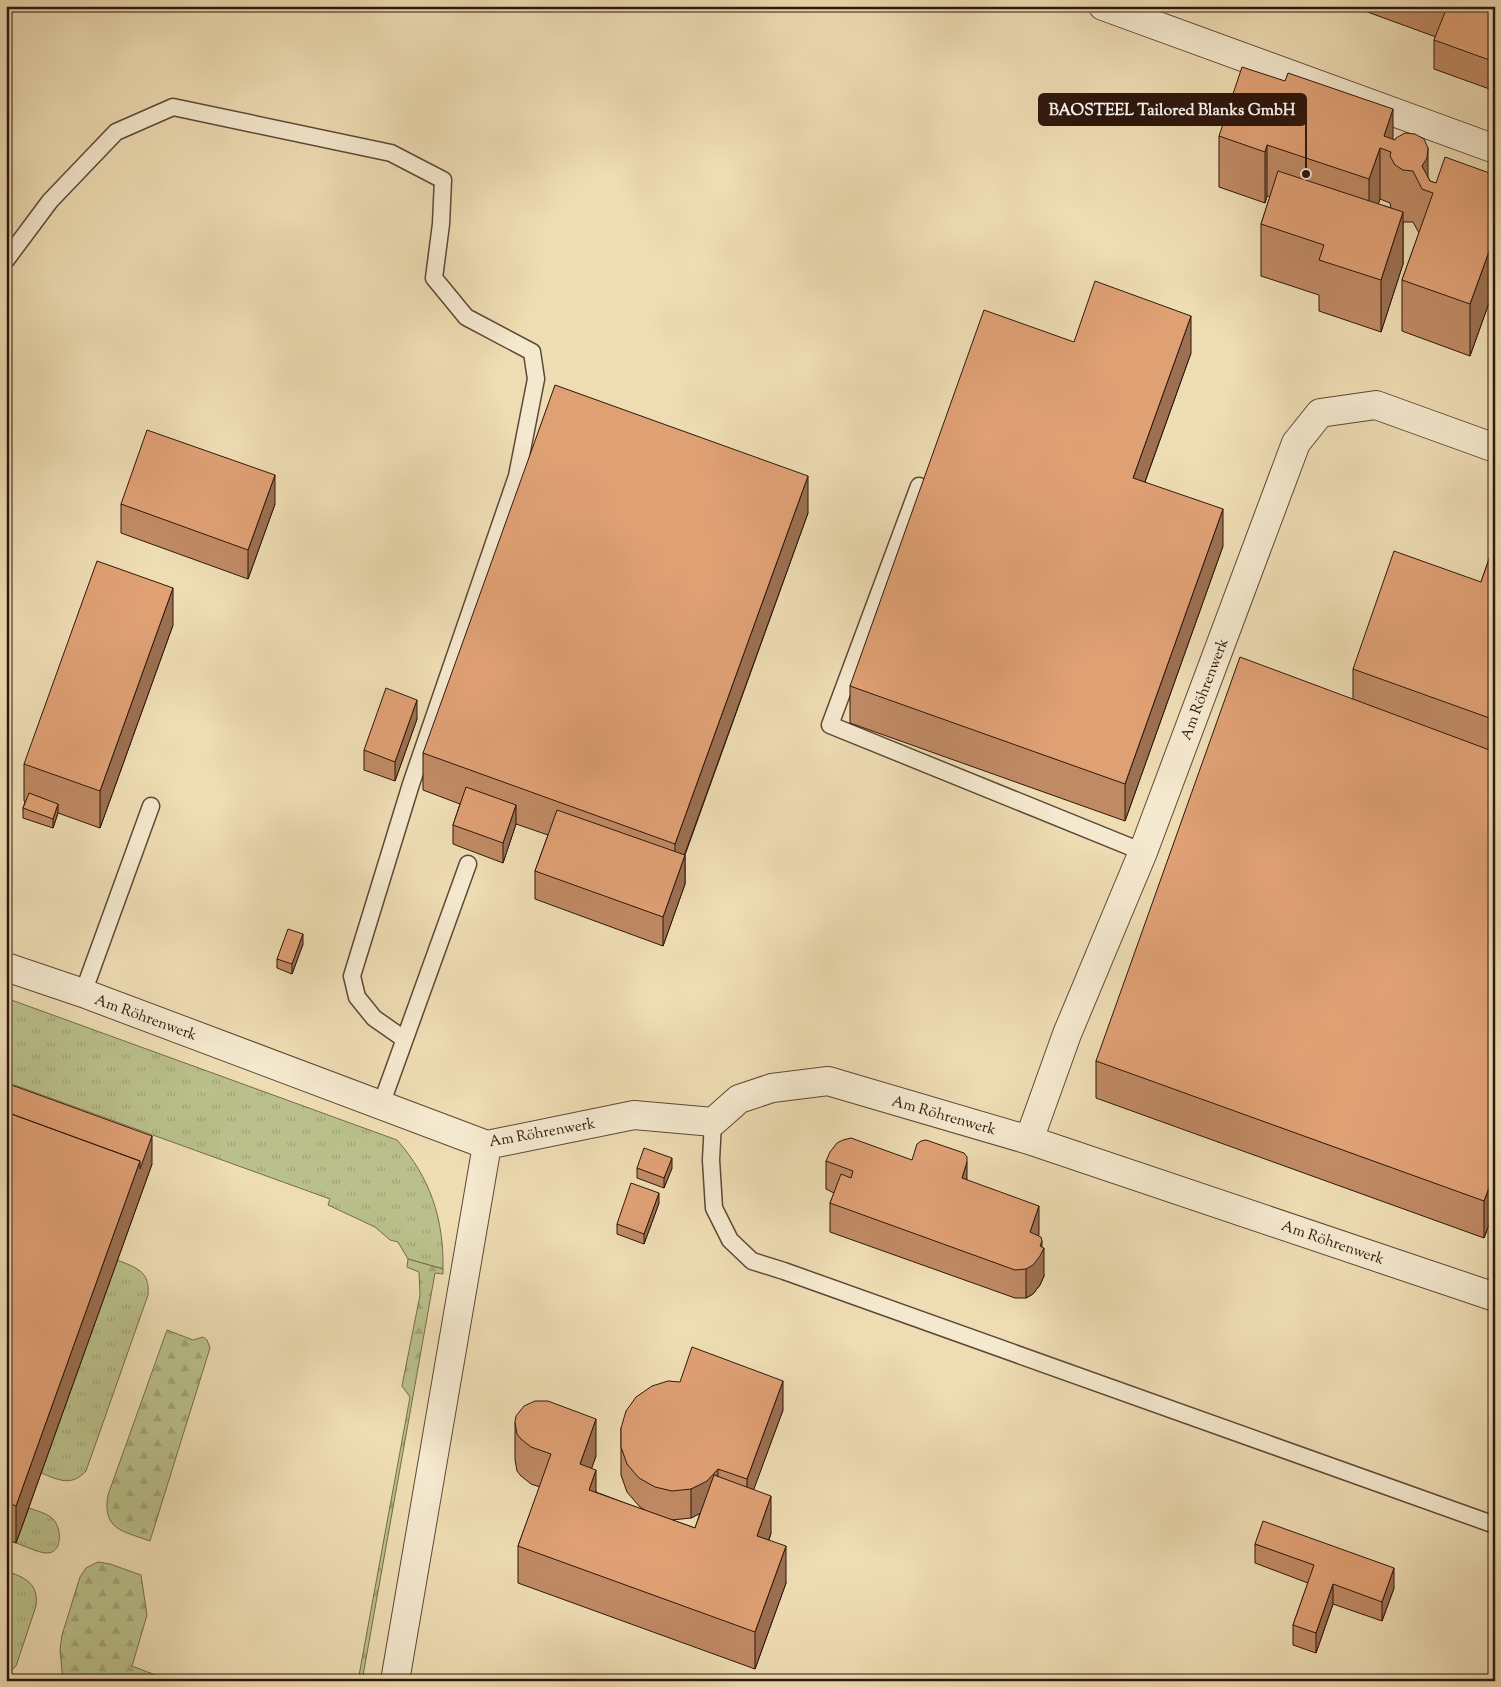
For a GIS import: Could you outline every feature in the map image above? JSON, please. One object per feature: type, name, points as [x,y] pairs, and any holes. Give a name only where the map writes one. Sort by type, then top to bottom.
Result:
[{"type":"street","points":[[1103,6],[1495,149]]},
{"type":"street","name":"Am Röhrenwerk","points":[[1029,1140],[1067,1034],[1143,852],[1296,443],[1320,413],[1376,405],[1495,448]]},
{"type":"street","name":"Am Röhrenwerk","points":[[6,967],[487,1144],[634,1115],[713,1122],[738,1099],[772,1088],[828,1081],[1029,1140],[1495,1297]]},
{"type":"street","points":[[394,1681],[487,1144]]},
{"type":"lane","points":[[6,260],[50,201],[116,132],[173,107],[391,153],[443,180],[441,224],[434,278],[466,317],[532,352],[536,380],[516,476],[411,784],[352,976],[357,997],[374,1018],[404,1039]]},
{"type":"lane","points":[[919,486],[830,725],[1143,852]]},
{"type":"lane","points":[[83,994],[151,806]]},
{"type":"lane","points":[[381,1105],[468,864]]},
{"type":"lane","points":[[713,1122],[711,1160],[714,1208],[730,1240],[752,1261],[1495,1525]]},
{"type":"green space","points":[[6,998],[397,1140],[418,1169],[433,1200],[441,1233],[443,1269],[408,1259],[398,1242],[390,1240],[375,1227],[328,1205],[330,1199],[6,1082]]},
{"type":"green space","points":[[408,1259],[443,1269],[443,1274],[435,1273],[362,1681],[358,1681],[410,1397],[402,1386],[420,1295],[419,1272],[407,1267]]},
{"type":"green space","points":[[117,1260],[136,1268],[144,1275],[147,1281],[148,1295],[86,1471],[70,1481],[59,1480],[41,1473]]},
{"type":"green space","points":[[167,1330],[193,1340],[203,1337],[207,1340],[210,1348],[150,1541],[117,1527],[108,1516],[107,1507],[108,1495]]},
{"type":"green space","points":[[29,1508],[48,1515],[56,1523],[59,1540],[56,1549],[52,1552],[38,1551],[16,1543]]},
{"type":"green space","points":[[98,1562],[110,1564],[141,1575],[147,1615],[132,1666],[171,1681],[63,1681],[60,1650],[62,1635],[80,1577],[86,1568]]},
{"type":"green space","points":[[6,1571],[29,1582],[35,1592],[36,1606],[16,1666],[6,1676]]},
{"type":"building","points":[[1430,6],[1495,6],[1495,62],[1434,40],[1445,12]]},
{"type":"building","points":[[1242,67],[1285,81],[1288,73],[1393,109],[1384,136],[1395,140],[1405,133],[1415,134],[1424,139],[1428,148],[1427,158],[1422,166],[1430,181],[1436,183],[1445,157],[1495,175],[1495,235],[1470,304],[1402,280],[1433,193],[1422,189],[1413,171],[1403,170],[1395,165],[1390,156],[1391,152],[1380,148],[1369,179],[1267,145],[1265,152],[1219,136]]},
{"type":"building","points":[[1278,171],[1403,212],[1381,280],[1319,260],[1324,245],[1261,224]]},
{"type":"building","points":[[1095,281],[1191,316],[1133,478],[1223,509],[1125,784],[850,686],[984,310],[1074,342]]},
{"type":"building","points":[[555,385],[808,476],[675,844],[423,753]]},
{"type":"building","points":[[147,430],[275,475],[248,550],[121,504]]},
{"type":"building","points":[[1495,542],[1495,720],[1353,669],[1394,551],[1481,582]]},
{"type":"building","points":[[97,561],[173,588],[100,791],[24,764]]},
{"type":"building","points":[[1240,657],[1495,752],[1495,1172],[1484,1201],[1096,1061]]},
{"type":"building","points":[[386,688],[417,700],[395,762],[364,750]]},
{"type":"building","points":[[466,787],[516,805],[503,843],[453,825]]},
{"type":"building","points":[[29,793],[58,804],[53,819],[23,808]]},
{"type":"building","points":[[557,810],[685,855],[663,917],[535,871]]},
{"type":"building","points":[[288,929],[303,934],[292,964],[277,959]]},
{"type":"building","points":[[6,1083],[152,1136],[140,1169],[140,1161],[6,1112]]},
{"type":"building","points":[[6,1112],[140,1161],[16,1506],[6,1502]]},
{"type":"building","points":[[851,1138],[912,1160],[917,1144],[926,1140],[964,1153],[967,1157],[967,1162],[962,1178],[1039,1206],[1030,1232],[1041,1237],[1040,1246],[1044,1248],[1040,1256],[1033,1265],[1026,1269],[1015,1270],[830,1203],[841,1174],[851,1178],[853,1171],[826,1161],[837,1143]]},
{"type":"building","points":[[644,1148],[672,1158],[664,1178],[637,1168]]},
{"type":"building","points":[[631,1183],[659,1193],[644,1234],[617,1224]]},
{"type":"building","points":[[692,1347],[783,1381],[747,1479],[718,1469],[707,1481],[691,1489],[672,1491],[655,1487],[639,1478],[627,1464],[621,1447],[621,1428],[626,1411],[636,1397],[652,1386],[668,1381],[680,1382]]},
{"type":"building","points":[[535,1401],[548,1401],[596,1419],[580,1464],[596,1470],[589,1490],[695,1528],[714,1475],[771,1496],[757,1536],[786,1546],[755,1632],[518,1546],[551,1454],[531,1447],[517,1434],[516,1416],[524,1406]]},
{"type":"building","points":[[1263,1521],[1394,1568],[1382,1602],[1333,1584],[1316,1633],[1293,1625],[1314,1565],[1255,1544]]},
{"type":"place","name":"BAOSTEEL Tailored Blanks GmbH","points":[[1306,174]]}]
